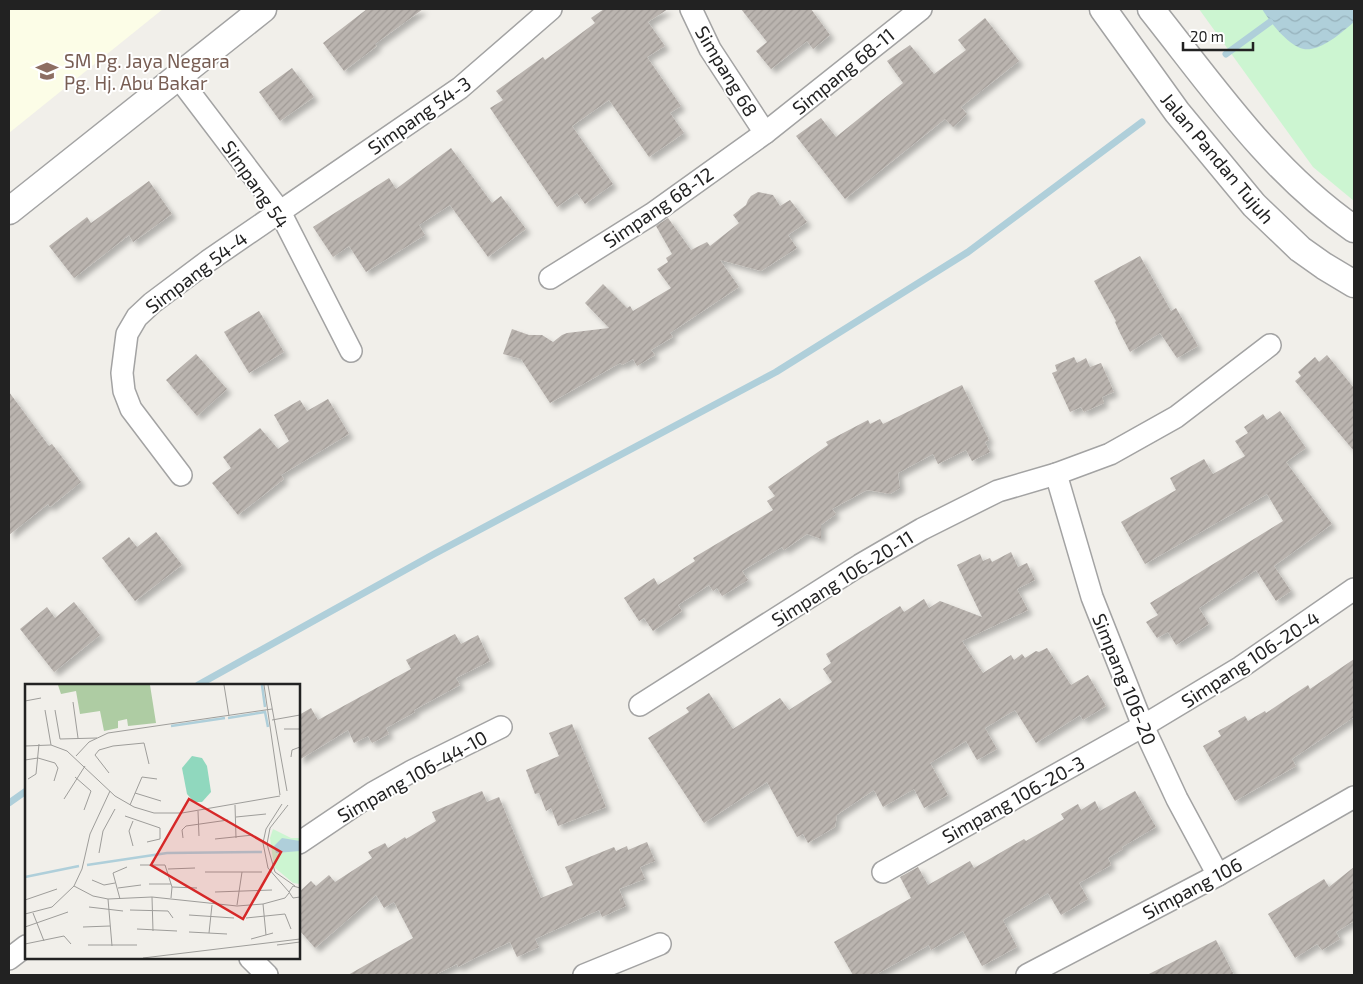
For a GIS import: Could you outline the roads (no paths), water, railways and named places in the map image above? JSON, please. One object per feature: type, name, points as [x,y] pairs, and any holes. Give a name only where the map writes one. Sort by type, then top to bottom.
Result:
[{"type":"street","points":[[9,211],[263,9]]},
{"type":"street","name":"Simpang 54-3","points":[[279,210],[460,88],[551,9]]},
{"type":"street","name":"Simpang 68","points":[[691,9],[710,49],[765,133]]},
{"type":"street","name":"Simpang 68-11","points":[[765,133],[921,9]]},
{"type":"street","name":"Jalan Pandan Tujuh","points":[[1103,9],[1177,112],[1254,205],[1300,249],[1354,284]]},
{"type":"street","points":[[1151,9],[1250,134],[1288,175],[1321,205],[1354,229]]},
{"type":"street","name":"Simpang 54","points":[[178,77],[279,210],[351,351]]},
{"type":"street","name":"Simpang 68-12","points":[[550,278],[652,214],[765,133]]},
{"type":"street","name":"Simpang 54-4","points":[[180,475],[131,410],[127,400],[122,373],[126,334],[137,316],[152,303],[279,210]]},
{"type":"street","name":"Simpang 106-20-11","points":[[640,705],[860,565],[922,529],[998,491],[1056,474],[1110,454],[1176,417],[1270,345]]},
{"type":"street","name":"Simpang 106-20","points":[[1056,474],[1092,597],[1143,726],[1177,799],[1218,875]]},
{"type":"street","name":"Simpang 106-20-4","points":[[1143,726],[1241,667],[1354,589]]},
{"type":"street","name":"Simpang 106-20-3","points":[[883,872],[1143,726]]},
{"type":"street","name":"Simpang 106-44-10","points":[[300,842],[373,793],[412,771],[502,727]]},
{"type":"street","name":"Simpang 106","points":[[1027,975],[1218,875],[1354,797]]},
{"type":"street","points":[[584,975],[660,944]]},
{"type":"street","points":[[9,959],[25,947]]},
{"type":"street","points":[[251,959],[267,975]]},
{"type":"water","points":[[1262,9],[1354,9],[1354,22],[1323,45],[1304,49],[1290,42],[1270,21]]},
{"type":"waterway","points":[[1226,54],[1270,22]]},
{"type":"waterway","points":[[200,684],[434,554],[776,372],[968,252],[1142,122]]},
{"type":"waterway","points":[[9,803],[25,792]]},
{"type":"place","name":"SM Pg. Jaya Negara Pg. Hj. Abu Bakar","points":[[47,71]]}]
